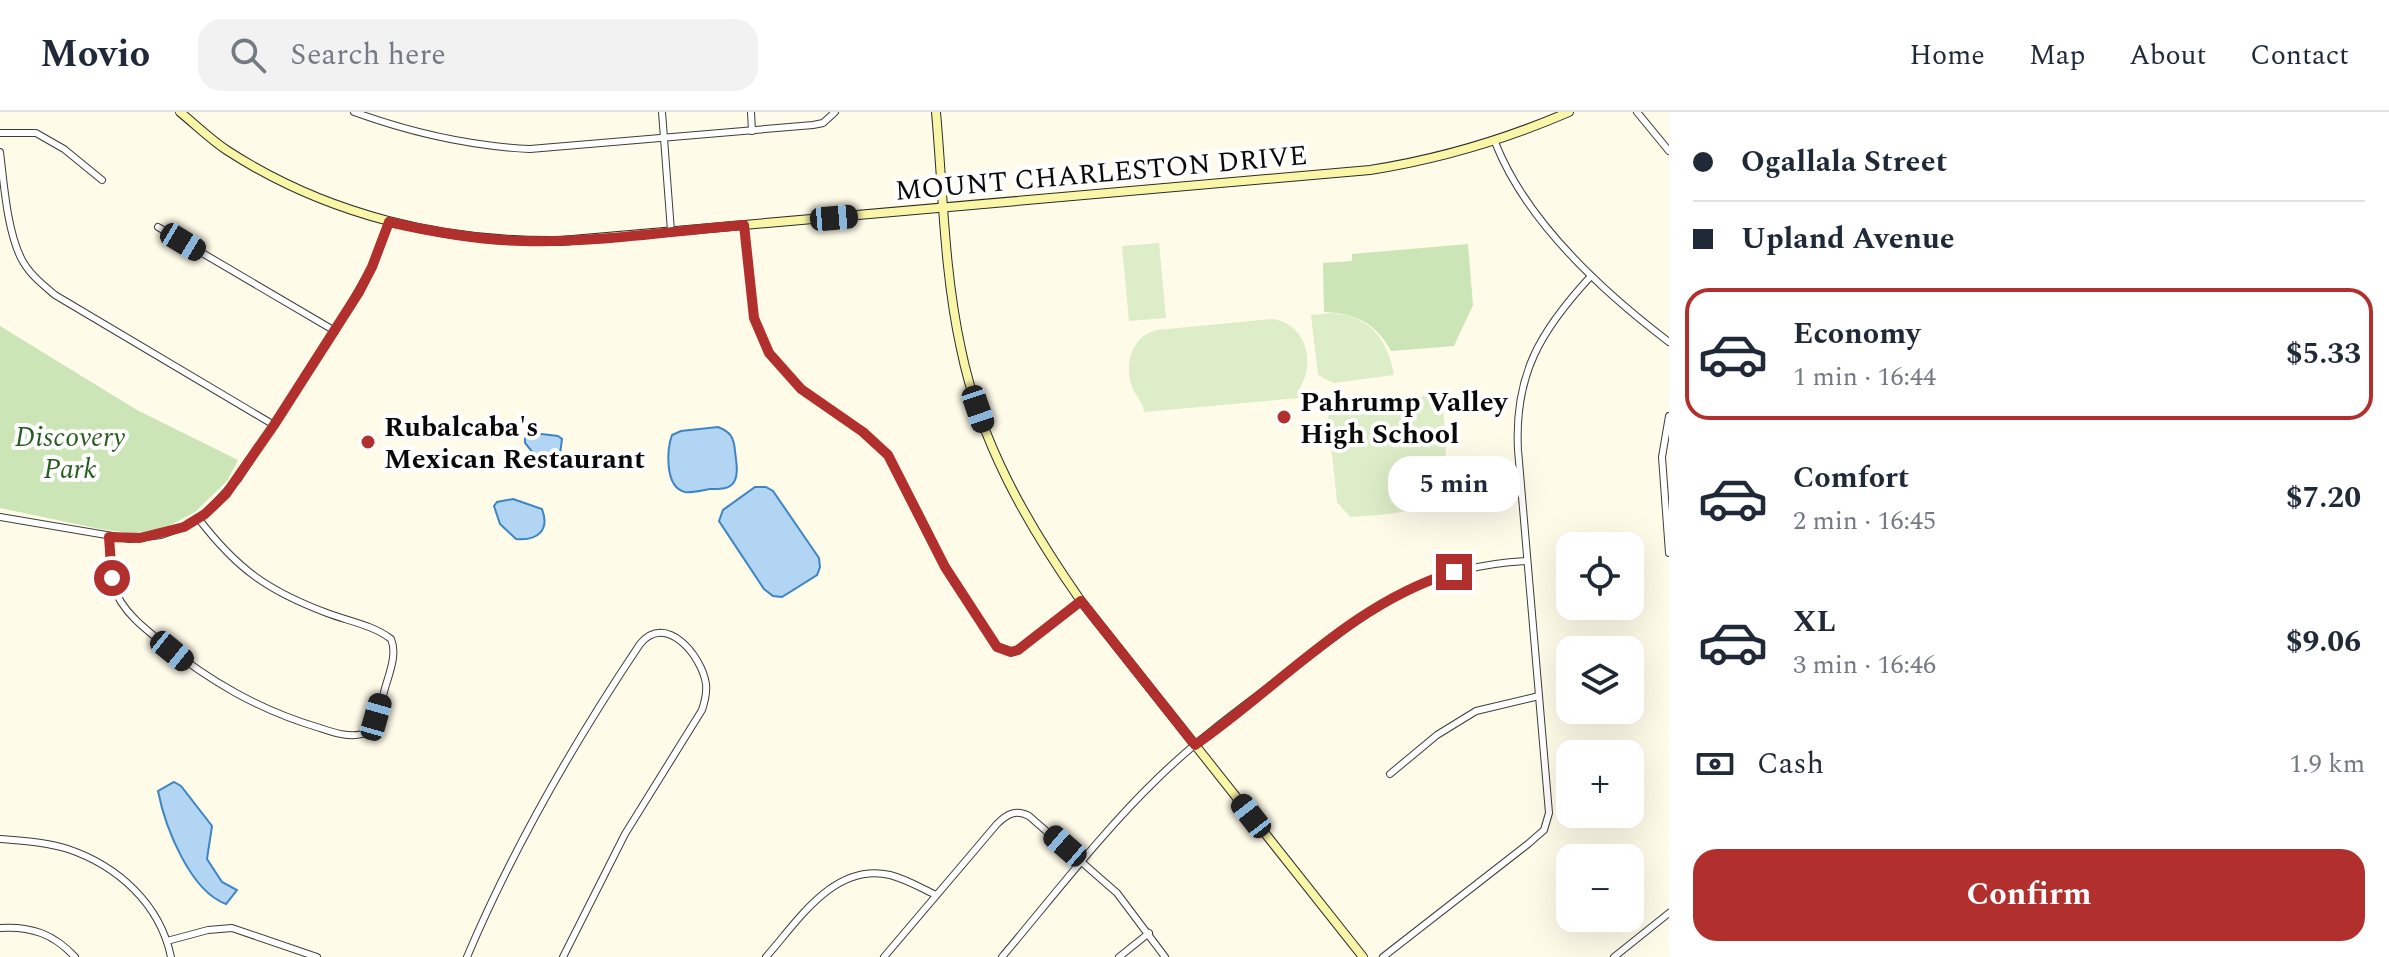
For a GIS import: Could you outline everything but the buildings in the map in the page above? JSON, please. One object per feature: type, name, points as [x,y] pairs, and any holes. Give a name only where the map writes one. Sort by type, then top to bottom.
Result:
[{"type":"street","name":"MOUNT CHARLESTON DRIVE","points":[[180,112],[226,150],[326,201],[389,222],[449,235],[523,241],[561,241],[1370,170],[1416,163],[1495,142],[1569,112]]},
{"type":"street","points":[[354,112],[420,134],[493,147],[559,147],[752,131],[823,123],[834,114]]},
{"type":"street","points":[[662,112],[671,231]]},
{"type":"street","points":[[751,112],[752,131]]},
{"type":"street","points":[[936,112],[961,351],[987,436],[1026,518],[1081,601],[1363,957]]},
{"type":"street","points":[[1637,112],[1669,151]]},
{"type":"street","points":[[0,133],[36,133],[64,149],[102,180]]},
{"type":"street","points":[[1495,142],[1516,186],[1591,276],[1669,342]]},
{"type":"street","points":[[0,152],[14,240],[21,259],[39,282],[55,295],[274,425]]},
{"type":"street","points":[[0,517],[130,539],[161,535],[198,518],[232,487],[335,331],[372,267],[389,222]]},
{"type":"street","points":[[744,225],[754,318],[775,361],[801,389],[863,432],[888,455],[945,567],[997,647],[1011,652],[1018,650],[1081,601]]},
{"type":"street","points":[[158,227],[335,331]]},
{"type":"street","points":[[1383,957],[1544,830],[1549,813],[1517,427],[1521,389],[1528,366],[1549,325],[1591,276]]},
{"type":"street","points":[[1669,416],[1662,457],[1669,553]]},
{"type":"street","points":[[109,537],[112,578],[122,604],[148,631],[196,670],[267,710],[332,732],[358,735],[371,728],[394,653],[393,644],[385,634],[284,596],[261,582],[238,564],[198,518]]},
{"type":"street","points":[[1002,957],[1139,797],[1195,745],[1345,628],[1388,599],[1436,577],[1471,566],[1527,561]]},
{"type":"street","points":[[467,957],[547,790],[640,644],[646,637],[659,632],[671,634],[695,657],[703,674],[705,699],[702,710],[625,834],[563,957]]},
{"type":"street","points":[[1390,774],[1459,720],[1490,707],[1539,696]]},
{"type":"street","points":[[884,957],[997,824],[1010,814],[1023,813],[1117,893],[1165,957]]},
{"type":"street","points":[[0,839],[68,849],[118,874],[131,884],[146,903],[167,941],[171,957]]},
{"type":"street","points":[[766,957],[810,907],[839,881],[857,875],[887,874],[936,895]]},
{"type":"street","points":[[1614,957],[1669,913]]},
{"type":"street","points":[[0,928],[28,928],[42,933],[65,946],[75,957]]},
{"type":"street","points":[[167,941],[208,930],[232,928],[317,957]]},
{"type":"street","points":[[1119,957],[1149,933]]},
{"type":"green space","points":[[1159,243],[1166,318],[1129,321],[1122,246]]},
{"type":"green space","points":[[1468,244],[1473,305],[1454,346],[1391,351],[1379,333],[1364,321],[1324,312],[1323,263],[1352,261],[1352,254]]},
{"type":"green space","points":[[1332,313],[1357,319],[1375,332],[1387,351],[1394,375],[1334,383],[1318,375],[1311,315]]},
{"type":"green space","points":[[1273,319],[1296,331],[1305,346],[1306,374],[1299,398],[1144,412],[1130,380],[1129,362],[1135,345],[1148,333]]},
{"type":"green space","name":"Discovery Park","points":[[0,326],[137,410],[238,460],[227,481],[195,512],[150,536],[0,508]]},
{"type":"green space","points":[[1429,396],[1443,408],[1446,461],[1441,489],[1435,498],[1414,509],[1350,517],[1337,502],[1328,416],[1339,402]]},
{"type":"water","points":[[718,427],[729,433],[734,442],[736,479],[723,488],[688,492],[678,489],[669,467],[672,435]]},
{"type":"water","points":[[533,433],[562,439],[560,454],[551,461],[538,459],[525,443],[525,438]]},
{"type":"water","points":[[755,487],[773,491],[819,558],[817,575],[782,597],[773,596],[764,589],[719,521],[723,510]]},
{"type":"water","points":[[513,499],[542,509],[543,528],[536,536],[516,539],[500,524],[494,506],[497,502]]},
{"type":"water","points":[[174,782],[181,786],[212,826],[207,859],[222,882],[237,890],[226,904],[201,886],[173,839],[158,791]]},
{"type":"place","name":"Pahrump Valley High School","points":[[1284,417]]},
{"type":"place","name":"Rubalcaba's Mexican Restaurant","points":[[368,442]]},
{"type":"route","points":[[112,578],[109,537],[140,538],[184,527],[205,514],[238,479],[359,292],[389,222],[449,235],[523,241],[561,241],[744,225],[751,303],[758,331],[769,353],[801,389],[863,432],[888,455],[945,567],[989,638],[1002,651],[1018,650],[1081,601],[1195,745],[1357,619],[1412,587],[1454,572]]}]
